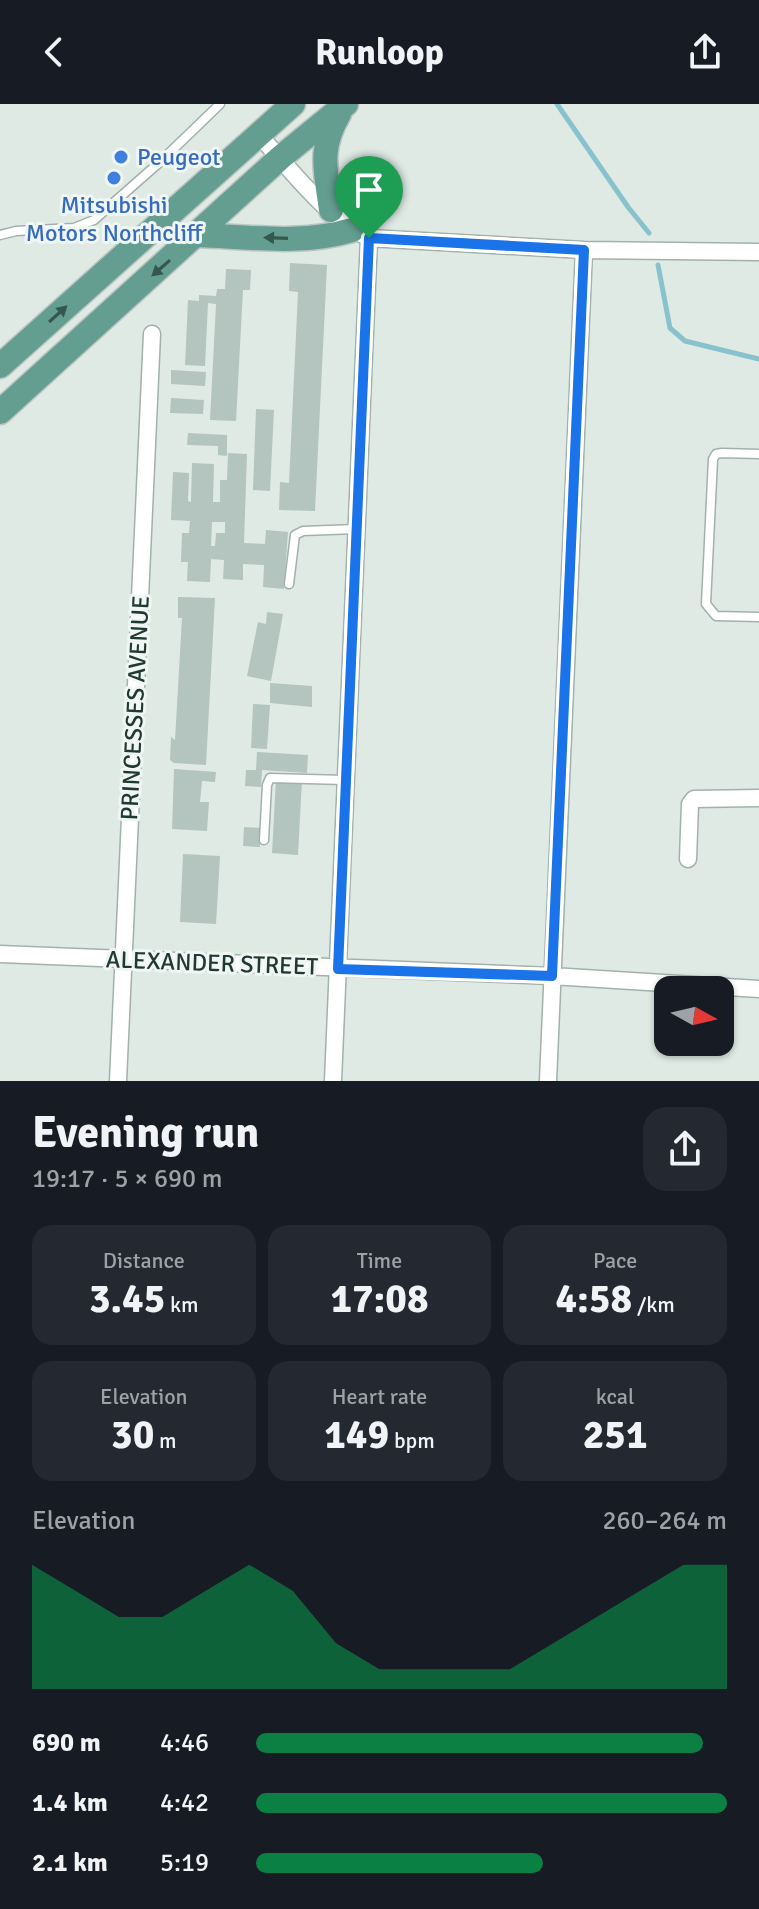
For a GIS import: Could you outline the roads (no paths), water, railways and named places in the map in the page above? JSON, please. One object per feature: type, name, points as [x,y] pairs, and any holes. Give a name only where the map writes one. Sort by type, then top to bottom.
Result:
[{"type":"main road","points":[[0,366],[293,104]]},
{"type":"main road","points":[[0,412],[280,158],[345,105]]},
{"type":"main road","points":[[331,210],[324,148],[345,105]]},
{"type":"main road","points":[[198,235],[317,238],[360,234]]},
{"type":"street","points":[[259,135],[331,210],[360,234],[584,250],[759,252]]},
{"type":"street","points":[[333,1081],[356,529],[360,234]]},
{"type":"street","points":[[548,1081],[584,250]]},
{"type":"street","name":"PRINCESSES AVENUE","points":[[118,1081],[152,334]]},
{"type":"street","points":[[688,859],[690,804],[694,799],[759,798]]},
{"type":"street","name":"ALEXANDER STREET","points":[[0,954],[552,976],[759,989]]},
{"type":"lane","points":[[0,235],[16,231],[74,228],[94,220],[220,104]]},
{"type":"lane","points":[[759,454],[722,453],[716,454],[713,459],[706,604],[716,616],[759,617]]},
{"type":"lane","points":[[289,584],[295,535],[303,531],[356,529]]},
{"type":"lane","points":[[264,840],[270,778],[346,780]]},
{"type":"waterway","points":[[557,104],[649,233]]},
{"type":"waterway","points":[[658,265],[670,328],[685,341],[759,359]]},
{"type":"place","name":"Peugeot","points":[[121,157]]},
{"type":"place","name":"Mitsubishi Motors Northcliff","points":[[114,178]]}]
